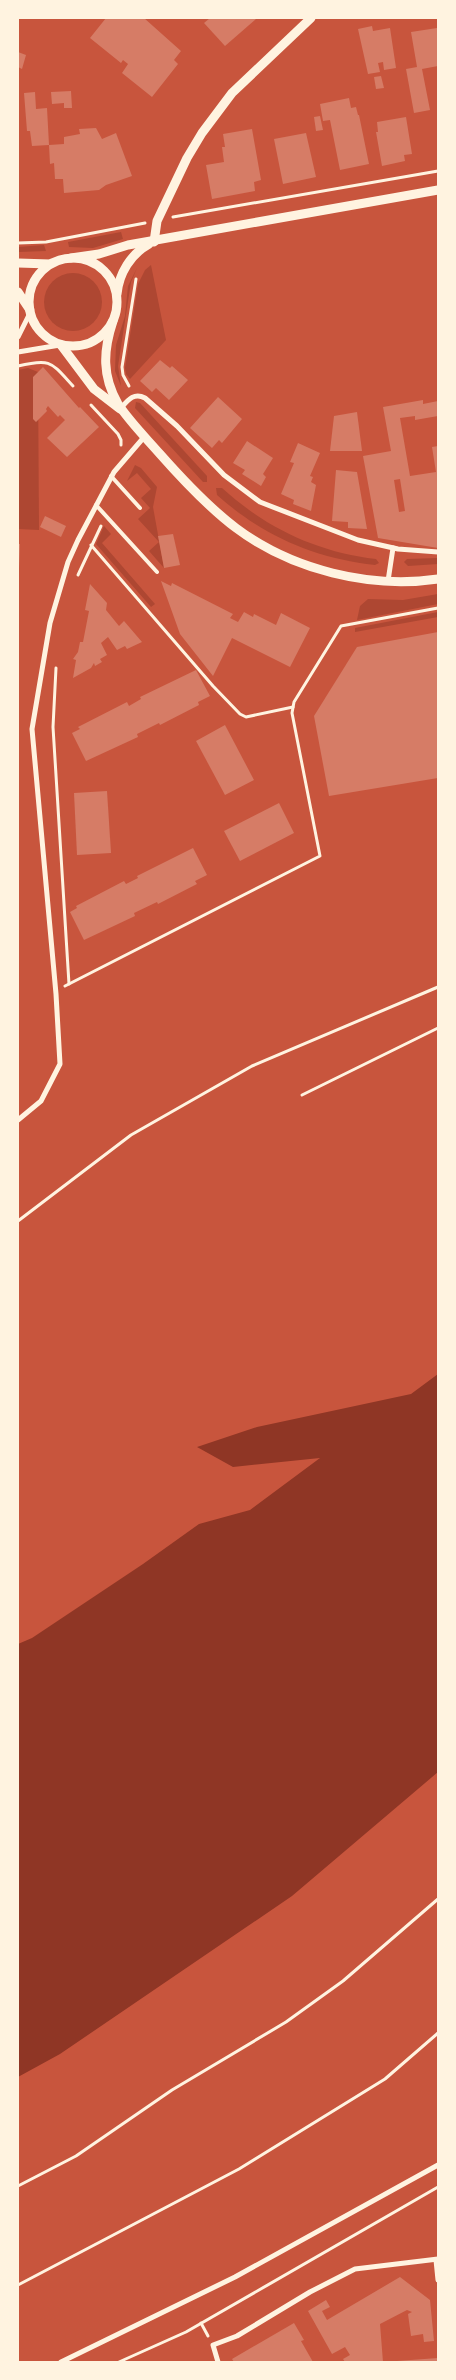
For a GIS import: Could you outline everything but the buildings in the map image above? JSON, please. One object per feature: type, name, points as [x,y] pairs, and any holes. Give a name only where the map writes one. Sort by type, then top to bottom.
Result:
[{"type":"street","points":[[154,242],[157,221],[187,158],[202,133],[232,93],[312,18]]},
{"type":"street","points":[[18,263],[52,264],[71,258],[99,254],[128,245],[154,242],[438,190]]},
{"type":"street","points":[[122,410],[111,389],[106,369],[105,347],[113,320],[120,279],[127,264],[139,251],[154,242]]},
{"type":"street","points":[[71,258],[85,260],[98,266],[113,283],[117,297]]},
{"type":"street","points":[[18,337],[30,312],[30,292],[34,283],[38,276],[52,264]]},
{"type":"street","points":[[18,292],[41,332],[61,345],[94,389],[122,410],[204,500],[252,539],[284,556],[320,569],[356,578],[412,582],[438,579]]},
{"type":"street","points":[[18,352],[61,345],[79,346],[96,340],[109,328],[113,320]]},
{"type":"street","points":[[122,410],[134,396],[139,395],[145,398],[177,426],[224,475],[260,502],[341,534],[393,548],[438,552]]},
{"type":"street","points":[[18,1120],[41,1101],[60,1064],[56,991],[32,729],[50,624],[68,562],[96,505],[111,476],[145,436]]},
{"type":"street","points":[[388,581],[393,548]]},
{"type":"street","points":[[61,2362],[234,2277],[438,2165]]},
{"type":"street","points":[[218,2362],[213,2345],[237,2336],[310,2292],[355,2269],[437,2260],[438,2280]]},
{"type":"lane","points":[[111,476],[140,508]]},
{"type":"lane","points":[[96,505],[157,572]]},
{"type":"path","points":[[181,216],[438,171]]},
{"type":"path","points":[[18,243],[46,242],[130,226]]},
{"type":"path","points":[[126,388],[130,385],[123,375],[122,368],[135,281],[139,273]]},
{"type":"path","points":[[18,366],[44,362],[51,363],[78,391]]},
{"type":"path","points":[[84,398],[120,437],[122,442],[118,450]]},
{"type":"path","points":[[76,579],[91,544],[106,516]]},
{"type":"path","points":[[91,544],[213,686],[240,714],[246,717],[293,707]]},
{"type":"path","points":[[56,991],[320,856],[292,713],[294,702],[342,626],[438,608]]},
{"type":"path","points":[[57,660],[53,686],[53,727],[69,984]]},
{"type":"path","points":[[18,1221],[131,1135],[252,1066],[438,987]]},
{"type":"path","points":[[302,1095],[438,1028]]},
{"type":"path","points":[[18,2186],[76,2156],[172,2090],[286,2022],[343,1981],[438,1898]]},
{"type":"path","points":[[18,2285],[239,2169],[385,2079],[438,2033]]},
{"type":"path","points":[[120,2362],[186,2332],[438,2187]]},
{"type":"shaded area","points":[[121,232],[123,239],[93,248],[69,247],[68,242]]},
{"type":"shaded area","points":[[44,245],[46,251],[18,252],[18,247]]},
{"type":"shaded area","points":[[151,265],[166,340],[130,379],[126,374],[125,368],[138,284],[145,270]]},
{"type":"shaded area","points":[[137,268],[131,282],[118,366],[121,386],[115,371],[116,345],[125,316],[128,286]]},
{"type":"shaded area","points":[[73,273],[89,278],[97,286],[102,302],[97,318],[89,326],[73,331],[57,326],[49,318],[44,302],[49,286],[57,278]]},
{"type":"shaded area","points":[[28,368],[38,372],[39,530],[18,529],[18,370]]},
{"type":"shaded area","points":[[136,402],[140,403],[207,476],[207,482],[203,482],[135,408]]},
{"type":"shaded area","points":[[135,465],[141,468],[157,487],[153,507],[164,568],[149,551],[159,542],[138,519],[150,508],[141,498],[151,489],[137,473],[127,481]]},
{"type":"shaded area","points":[[216,488],[222,488],[256,515],[293,536],[333,551],[376,559],[379,563],[375,565],[353,562],[310,551],[290,543],[234,509],[217,495]]},
{"type":"shaded area","points":[[104,526],[111,534],[102,543],[155,604],[151,607],[96,544]]},
{"type":"shaded area","points":[[438,558],[438,564],[408,566],[404,562],[407,559]]},
{"type":"shaded area","points":[[438,594],[438,604],[357,620],[360,606],[368,599],[403,600]]},
{"type":"shaded area","points":[[438,612],[438,617],[355,632],[355,628]]},
{"type":"shaded area","points":[[438,1374],[438,1772],[292,1896],[60,2054],[18,2077],[18,1644],[32,1638],[199,1524],[250,1510],[320,1458],[233,1467],[197,1447],[257,1427],[411,1394]]}]
